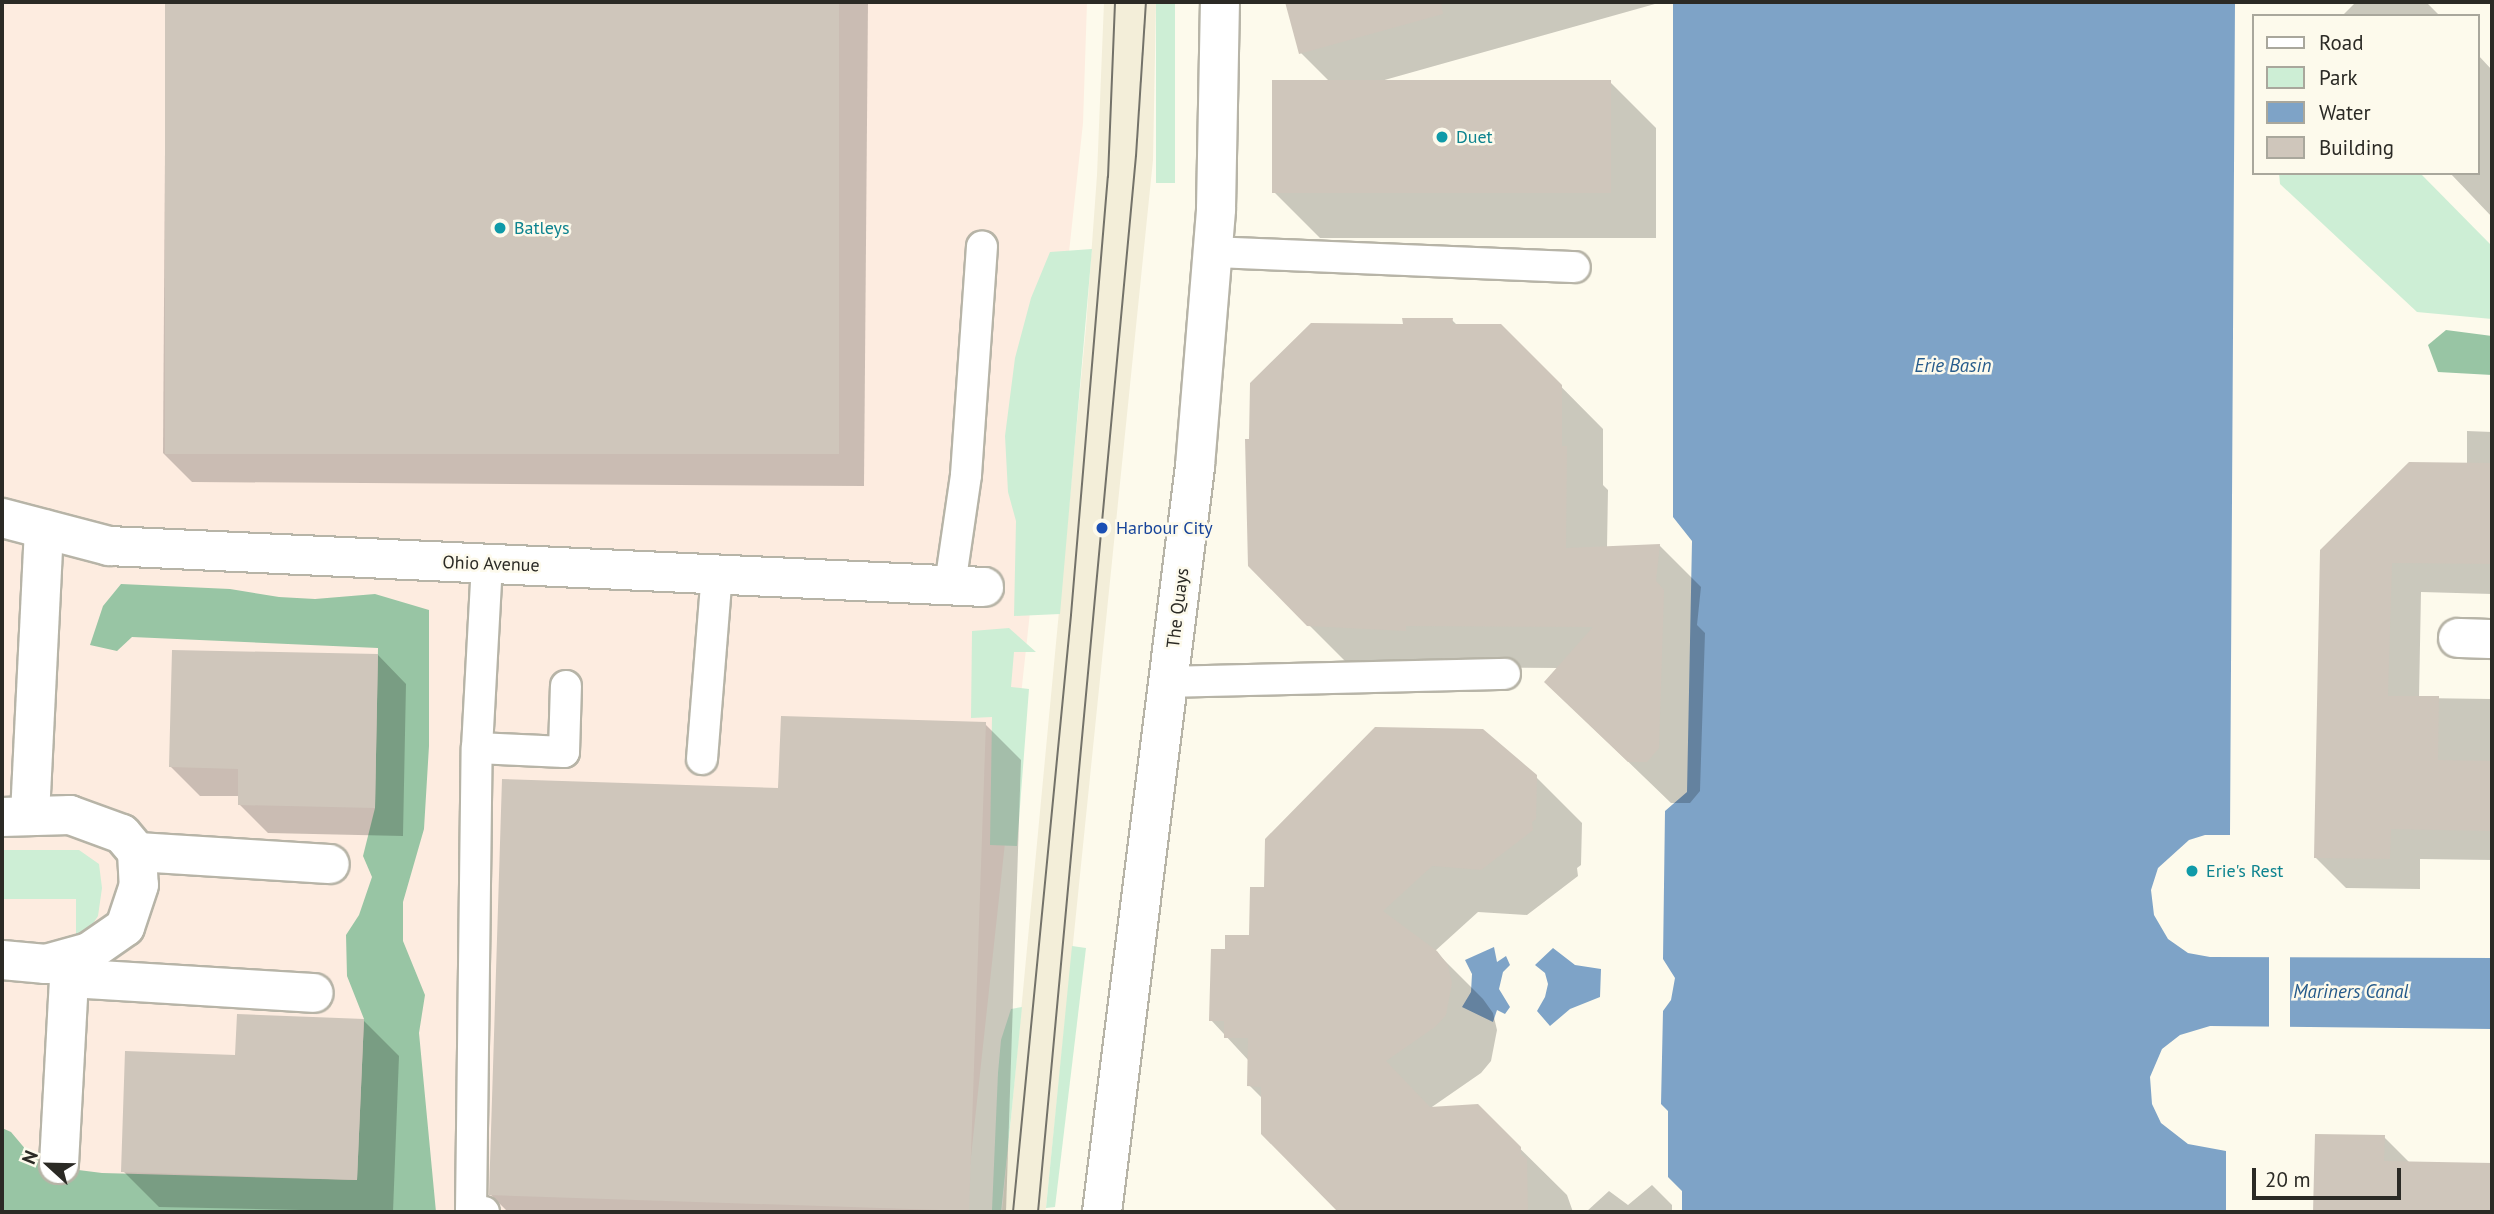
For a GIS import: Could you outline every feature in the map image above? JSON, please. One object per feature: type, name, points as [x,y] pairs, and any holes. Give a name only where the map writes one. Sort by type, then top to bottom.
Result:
[{"type":"street","name":"The Quays","points":[[1102,1212],[1195,466],[1213,253],[1220,2]]},
{"type":"street","name":"Ohio Avenue","points":[[2,518],[108,546],[717,572],[967,586]]},
{"type":"street","points":[[44,529],[16,816],[70,815],[122,834],[137,852],[139,885],[125,927],[65,969]]},
{"type":"street","points":[[137,852],[330,864]]},
{"type":"street","points":[[2,960],[46,964],[65,969],[314,993]]},
{"type":"street","points":[[60,1164],[65,969]]},
{"type":"lane","points":[[967,586],[966,475],[982,247]]},
{"type":"lane","points":[[1213,253],[1576,267]]},
{"type":"lane","points":[[484,1212],[471,1211],[477,748],[487,564]]},
{"type":"lane","points":[[702,759],[717,572]]},
{"type":"lane","points":[[1168,682],[1506,674]]},
{"type":"lane","points":[[477,748],[564,752],[566,686]]},
{"type":"shaded area","points":[[2,2],[1087,2],[1083,123],[965,1212],[2,1212]]},
{"type":"shaded area","points":[[1104,2],[1156,2],[1153,160],[1046,1208],[1045,1212],[1002,1212],[1086,327],[1097,175]]},
{"type":"green space","points":[[1156,2],[1175,2],[1175,183],[1156,183]]},
{"type":"green space","points":[[2279,175],[2422,175],[2492,246],[2492,319],[2417,312],[2280,184]]},
{"type":"green space","points":[[1092,249],[1060,614],[1014,616],[1016,521],[1008,492],[1005,436],[1015,358],[1031,298],[1050,252]]},
{"type":"green space","points":[[2446,330],[2492,336],[2492,375],[2438,372],[2428,345]]},
{"type":"green space","points":[[121,584],[230,589],[279,597],[315,599],[375,594],[429,610],[429,746],[424,829],[403,902],[403,941],[425,995],[419,1033],[436,1212],[2,1212],[2,1128],[11,1132],[27,1151],[47,1166],[102,1173],[357,1180],[364,1019],[347,976],[346,935],[359,915],[372,877],[363,856],[375,808],[378,648],[132,637],[117,651],[90,645],[103,606]]},
{"type":"green space","points":[[1009,628],[1036,652],[1014,652],[1011,687],[1029,689],[1017,846],[990,845],[992,717],[971,718],[972,631]]},
{"type":"green space","points":[[2,850],[79,850],[99,864],[102,888],[98,916],[85,936],[76,939],[76,899],[2,899]]},
{"type":"green space","points":[[1072,946],[1086,948],[1055,1207],[1046,1208]]},
{"type":"green space","points":[[1022,1007],[1001,1212],[992,1210],[1001,1040],[1011,1009]]},
{"type":"water","name":"Erie Basin","points":[[1673,2],[2235,2],[2230,835],[2205,835],[2189,840],[2158,868],[2151,890],[2154,915],[2168,939],[2188,953],[2210,957],[2492,958],[2492,1029],[2210,1026],[2180,1035],[2162,1049],[2150,1077],[2152,1104],[2161,1123],[2188,1144],[2226,1151],[2226,1212],[1682,1212],[1682,1191],[1668,1177],[1668,1111],[1661,1104],[1663,1011],[1671,1000],[1675,978],[1663,959],[1665,811],[1687,792],[1692,541],[1673,517]]},
{"type":"water","points":[[1494,947],[1497,962],[1506,956],[1510,965],[1503,972],[1499,989],[1510,1007],[1505,1014],[1497,1010],[1493,1022],[1462,1007],[1471,992],[1472,974],[1465,960]]},
{"type":"water","points":[[1553,948],[1575,965],[1601,969],[1600,997],[1570,1009],[1550,1026],[1537,1011],[1545,997],[1548,984],[1545,973],[1535,965]]},
{"type":"pier","points":[[2269,954],[2290,954],[2290,1030],[2269,1030]]},
{"type":"building","name":"Batleys","points":[[165,2],[839,2],[839,454],[165,454]]},
{"type":"building","points":[[1285,2],[1441,2],[1443,14],[1299,54]]},
{"type":"building","name":"Duet","points":[[1272,80],[1611,80],[1611,193],[1272,193]]},
{"type":"building","points":[[1402,318],[1453,318],[1452,324],[1501,324],[1562,385],[1562,446],[1567,446],[1566,548],[1660,544],[1656,581],[1664,590],[1659,748],[1647,762],[1628,762],[1544,682],[1593,627],[1406,626],[1406,631],[1307,626],[1248,566],[1245,439],[1249,439],[1250,383],[1311,323],[1403,324]]},
{"type":"building","points":[[2409,462],[2492,463],[2492,564],[2392,563],[2388,696],[2439,696],[2438,760],[2492,761],[2492,831],[2391,829],[2390,859],[2314,858],[2320,550]]},
{"type":"building","points":[[172,650],[378,654],[375,808],[238,805],[238,769],[169,767]]},
{"type":"building","points":[[781,716],[986,722],[969,1211],[489,1195],[502,779],[778,788]]},
{"type":"building","points":[[1375,727],[1483,729],[1537,775],[1536,819],[1532,822],[1533,830],[1481,870],[1432,866],[1383,911],[1437,951],[1448,965],[1452,983],[1446,1015],[1435,1027],[1386,1061],[1430,1107],[1478,1104],[1521,1147],[1521,1154],[1527,1159],[1528,1212],[1338,1212],[1261,1134],[1261,1087],[1247,1086],[1248,1038],[1224,1038],[1224,1021],[1209,1021],[1211,949],[1225,949],[1225,935],[1249,935],[1250,887],[1264,887],[1265,839]]},
{"type":"building","points":[[237,1014],[364,1019],[357,1180],[121,1172],[125,1051],[235,1055]]},
{"type":"building","points":[[2315,1134],[2385,1135],[2384,1161],[2492,1163],[2492,1212],[2313,1212]]},
{"type":"tram line","points":[[1013,1212],[1071,615],[1108,177],[1115,2]]},
{"type":"tram line","points":[[1038,1212],[1136,156],[1146,2]]},
{"type":"place","name":"Duet","points":[[1442,137]]},
{"type":"place","name":"Batleys","points":[[500,228]]},
{"type":"place","name":"Harbour City","points":[[1102,528]]},
{"type":"place","name":"Erie's Rest","points":[[2192,871]]},
{"type":"water label","name":"Mariners Canal","points":[[2351,992]]}]
